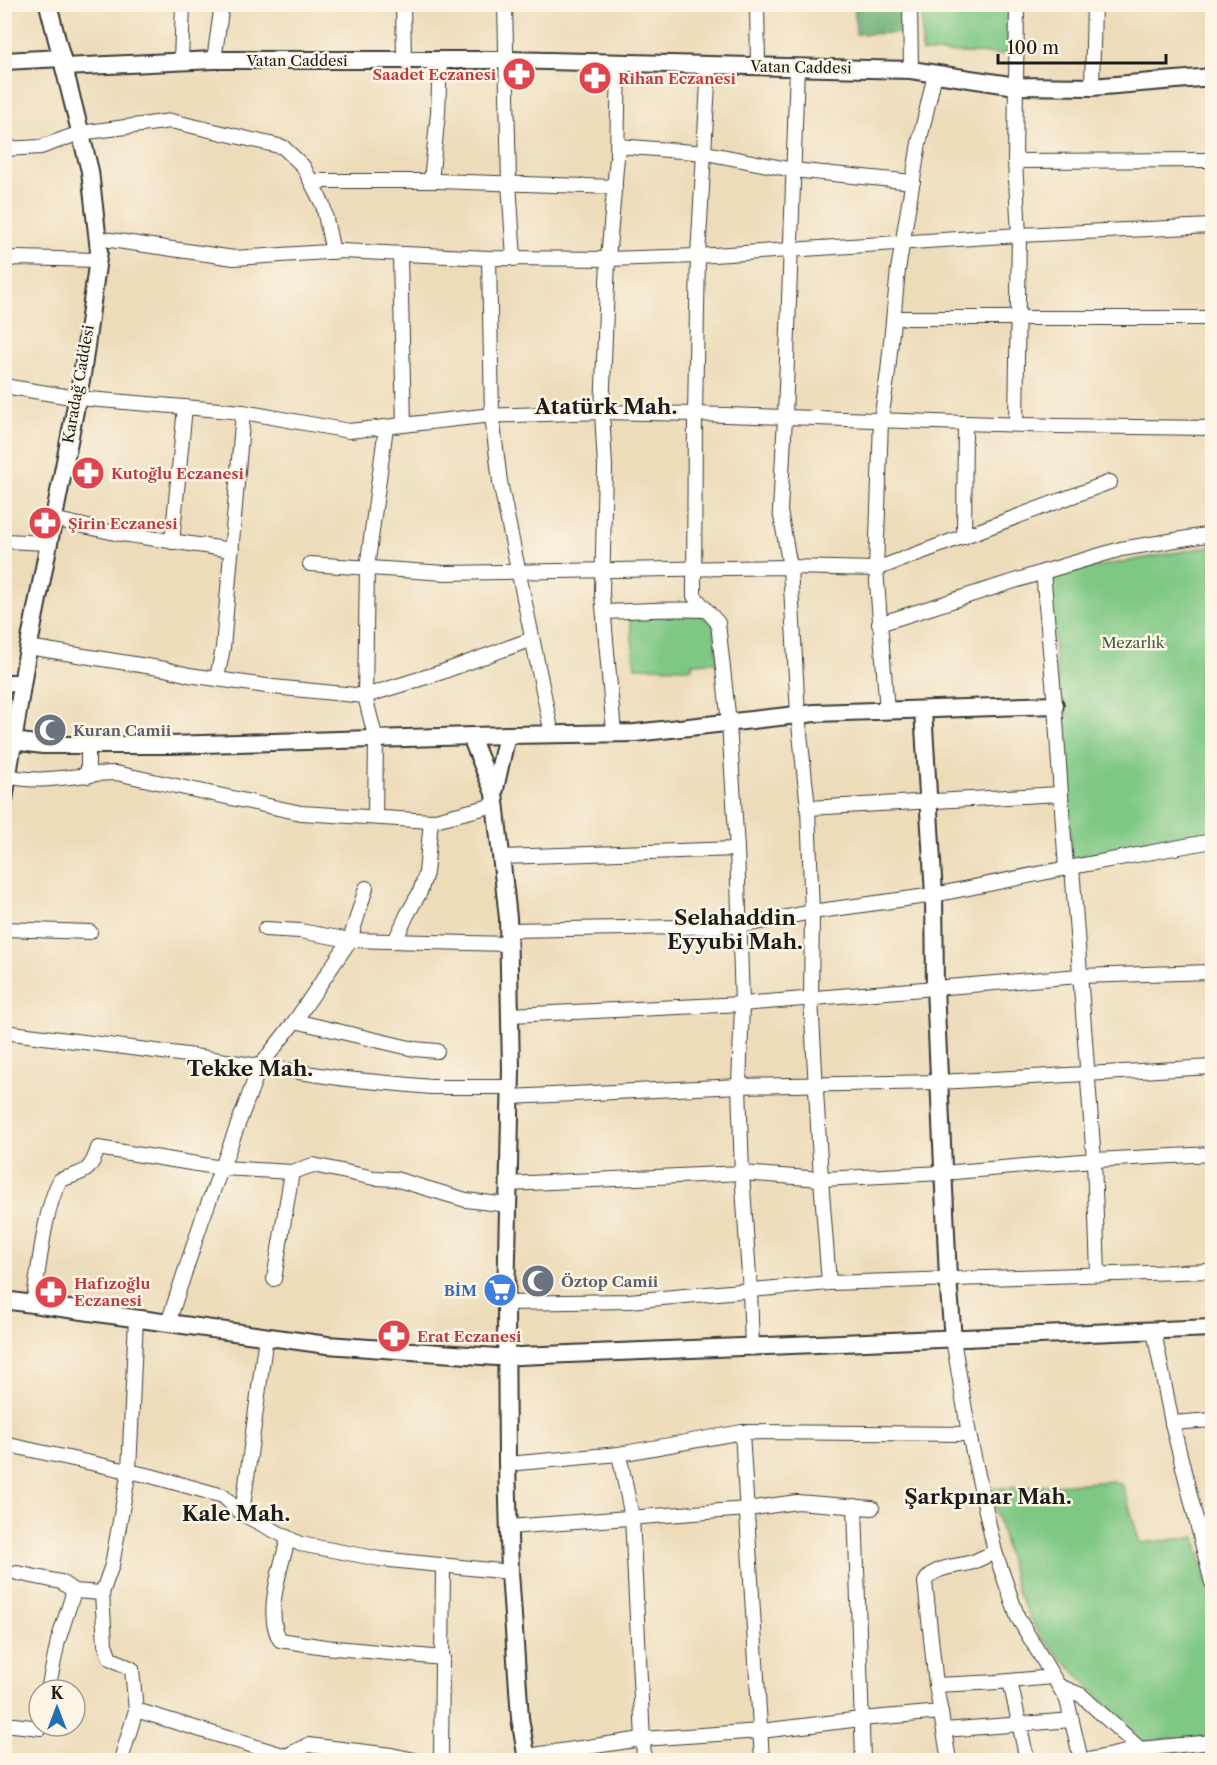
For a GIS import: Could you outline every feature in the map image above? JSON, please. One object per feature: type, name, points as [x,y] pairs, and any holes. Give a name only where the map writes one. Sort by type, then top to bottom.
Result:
[{"type":"street","name":"Karadağ Caddesi","points":[[4,800],[13,741],[13,683],[28,647],[77,398],[97,260],[90,171],[48,4]]},
{"type":"street","points":[[181,61],[183,4]]},
{"type":"street","points":[[214,60],[222,4]]},
{"type":"street","points":[[403,4],[404,60]]},
{"type":"street","points":[[505,4],[509,183],[514,259]]},
{"type":"street","points":[[757,4],[758,66]]},
{"type":"street","points":[[910,4],[911,70]]},
{"type":"street","points":[[1016,424],[1018,236],[1014,161],[1017,4]]},
{"type":"street","points":[[1092,87],[1094,4]]},
{"type":"street","points":[[431,181],[438,113],[440,60]]},
{"type":"street","name":"Vatan Caddesi","points":[[4,61],[507,60],[619,62],[911,70],[1016,86],[1092,87],[1212,77]]},
{"type":"street","points":[[614,733],[604,612],[602,412],[608,259],[618,146],[619,62]]},
{"type":"street","points":[[710,66],[698,256],[694,596],[718,622],[729,723],[740,926],[742,1004],[739,1086],[742,1173],[752,1348]]},
{"type":"street","points":[[797,67],[780,511],[790,567],[798,715],[808,808],[812,912],[811,999],[821,1179],[830,1283]]},
{"type":"street","points":[[887,711],[876,569],[881,420],[898,270],[935,74]]},
{"type":"street","points":[[4,149],[41,147],[80,133],[171,121],[283,147],[303,166],[323,205],[333,252]]},
{"type":"street","points":[[618,146],[706,153],[793,170],[913,182]]},
{"type":"street","points":[[1014,161],[1212,160]]},
{"type":"street","points":[[311,181],[431,181],[615,187]]},
{"type":"street","points":[[97,238],[234,258],[333,252],[514,259],[608,259],[790,251],[1212,226]]},
{"type":"street","points":[[400,255],[404,425]]},
{"type":"street","points":[[4,260],[17,258],[97,260]]},
{"type":"street","points":[[489,258],[492,416],[500,482],[552,734]]},
{"type":"street","points":[[894,318],[1212,318]]},
{"type":"street","points":[[4,386],[77,398],[243,412],[349,431],[492,416],[602,412],[1212,428]]},
{"type":"street","points":[[172,542],[185,407]]},
{"type":"street","points":[[218,678],[223,648],[243,412]]},
{"type":"street","points":[[964,537],[965,423]]},
{"type":"street","points":[[375,816],[376,740],[365,696],[367,568],[386,427]]},
{"type":"street","points":[[310,564],[446,573],[790,567],[876,569],[1110,482]]},
{"type":"street","points":[[53,519],[115,533],[232,550]]},
{"type":"street","points":[[879,624],[1121,549],[1212,534]]},
{"type":"street","points":[[4,541],[48,543]]},
{"type":"street","points":[[1043,572],[1055,705],[1060,794],[1069,868],[1094,1160],[1098,1274]]},
{"type":"street","points":[[604,612],[640,612],[664,608],[706,609]]},
{"type":"street","points":[[28,647],[189,675],[273,687],[365,696],[442,672],[532,639]]},
{"type":"street","points":[[13,741],[43,745],[169,745],[635,733],[798,715],[1055,705]]},
{"type":"street","points":[[923,710],[934,896],[939,1082],[953,1339],[969,1434],[995,1552],[1018,1618],[1067,1700],[1081,1761]]},
{"type":"street","points":[[494,799],[507,735]]},
{"type":"street","points":[[471,737],[494,799],[509,937],[511,1092],[506,1303],[507,1464],[510,1572],[520,1718],[527,1758],[642,1739],[761,1731],[941,1712]]},
{"type":"street","points":[[88,745],[88,776]]},
{"type":"street","points":[[6,776],[57,780],[116,773],[302,813],[431,821],[494,799]]},
{"type":"street","points":[[808,808],[1060,794]]},
{"type":"street","points":[[396,941],[420,892],[426,873],[431,821]]},
{"type":"street","points":[[265,929],[300,931],[350,940],[396,941],[740,926],[812,912],[934,896],[1212,841]]},
{"type":"street","points":[[501,857],[737,849]]},
{"type":"street","points":[[168,1323],[202,1220],[260,1066],[295,1021],[350,940],[366,888]]},
{"type":"street","points":[[4,929],[90,932]]},
{"type":"street","points":[[510,1016],[742,1004],[1079,976],[1212,972]]},
{"type":"street","points":[[295,1021],[414,1049],[437,1051]]},
{"type":"street","points":[[4,1032],[188,1055],[346,1079],[511,1092],[939,1082],[1212,1067]]},
{"type":"street","points":[[33,1304],[49,1209],[55,1189],[60,1180],[86,1172],[98,1148],[222,1168],[292,1172],[313,1165],[374,1178],[395,1179],[466,1200],[508,1205]]},
{"type":"street","points":[[508,1184],[742,1173],[821,1179],[1212,1154]]},
{"type":"street","points":[[274,1279],[292,1172]]},
{"type":"street","points":[[506,1303],[629,1301],[830,1283],[1212,1271]]},
{"type":"street","points":[[4,1300],[327,1345],[507,1357],[1212,1329]]},
{"type":"street","points":[[121,1761],[136,1710],[132,1668],[110,1658],[105,1644],[102,1593],[112,1565],[129,1471],[136,1318]]},
{"type":"street","points":[[1154,1331],[1172,1423],[1212,1581]]},
{"type":"street","points":[[242,1514],[266,1336]]},
{"type":"street","points":[[1172,1423],[1212,1420]]},
{"type":"street","points":[[507,1464],[619,1454],[742,1432],[969,1434]]},
{"type":"street","points":[[742,1432],[762,1761]]},
{"type":"street","points":[[4,1444],[129,1471],[223,1496],[242,1514],[300,1544],[380,1559],[510,1572]]},
{"type":"street","points":[[619,1454],[632,1517],[644,1761]]},
{"type":"street","points":[[509,1527],[747,1509],[797,1502],[872,1508]]},
{"type":"street","points":[[855,1506],[863,1761]]},
{"type":"street","points":[[288,1539],[273,1602],[277,1635],[280,1640],[325,1647],[443,1658]]},
{"type":"street","points":[[949,1761],[936,1685],[925,1582],[928,1576],[937,1571],[971,1562],[995,1552]]},
{"type":"street","points":[[441,1761],[443,1566]]},
{"type":"street","points":[[17,1573],[61,1582],[74,1590],[102,1593]]},
{"type":"street","points":[[50,1678],[58,1641],[74,1590]]},
{"type":"street","points":[[1010,1681],[1027,1761]]},
{"type":"street","points":[[936,1685],[1056,1681],[1081,1695],[1152,1761]]},
{"type":"street","points":[[136,1710],[286,1758],[308,1745],[391,1755],[415,1761]]},
{"type":"street","points":[[944,1730],[1072,1720]]},
{"type":"street","points":[[4,1725],[27,1727]]},
{"type":"street","points":[[1088,1761],[1140,1749],[1212,1742]]},
{"type":"green space","points":[[854,5],[902,5],[904,33],[856,34]]},
{"type":"green space","points":[[922,5],[1009,5],[1008,54],[922,52]]},
{"type":"green space","name":"Mezarlık","points":[[1212,546],[1212,834],[1072,859],[1049,579],[1051,575]]},
{"type":"green space","points":[[694,611],[713,622],[718,662],[692,663],[692,668],[635,667],[630,619],[642,615]]},
{"type":"green space","points":[[1113,1481],[1123,1486],[1140,1543],[1196,1537],[1212,1609],[1212,1736],[1143,1742],[1039,1635],[1018,1594],[990,1489]]},
{"type":"place","name":"Saadet Eczanesi","points":[[519,74]]},
{"type":"place","name":"Rihan Eczanesi","points":[[595,78]]},
{"type":"place","name":"Kutoğlu Eczanesi","points":[[88,473]]},
{"type":"place","name":"Şirin Eczanesi","points":[[45,523]]},
{"type":"place","name":"Kuran Camii","points":[[50,730]]},
{"type":"place","name":"Öztop Camii","points":[[538,1281]]},
{"type":"place","name":"BİM","points":[[500,1290]]},
{"type":"place","name":"Hafızoğlu Eczanesi","points":[[51,1292]]},
{"type":"place","name":"Erat Eczanesi","points":[[394,1336]]},
{"type":"district","name":"Atatürk Mah.","points":[[606,406]]},
{"type":"district","name":"Selahaddin Eyyubi Mah.","points":[[735,929]]},
{"type":"district","name":"Tekke Mah.","points":[[250,1068]]},
{"type":"district","name":"Şarkpınar Mah.","points":[[988,1496]]},
{"type":"district","name":"Kale Mah.","points":[[236,1513]]}]
